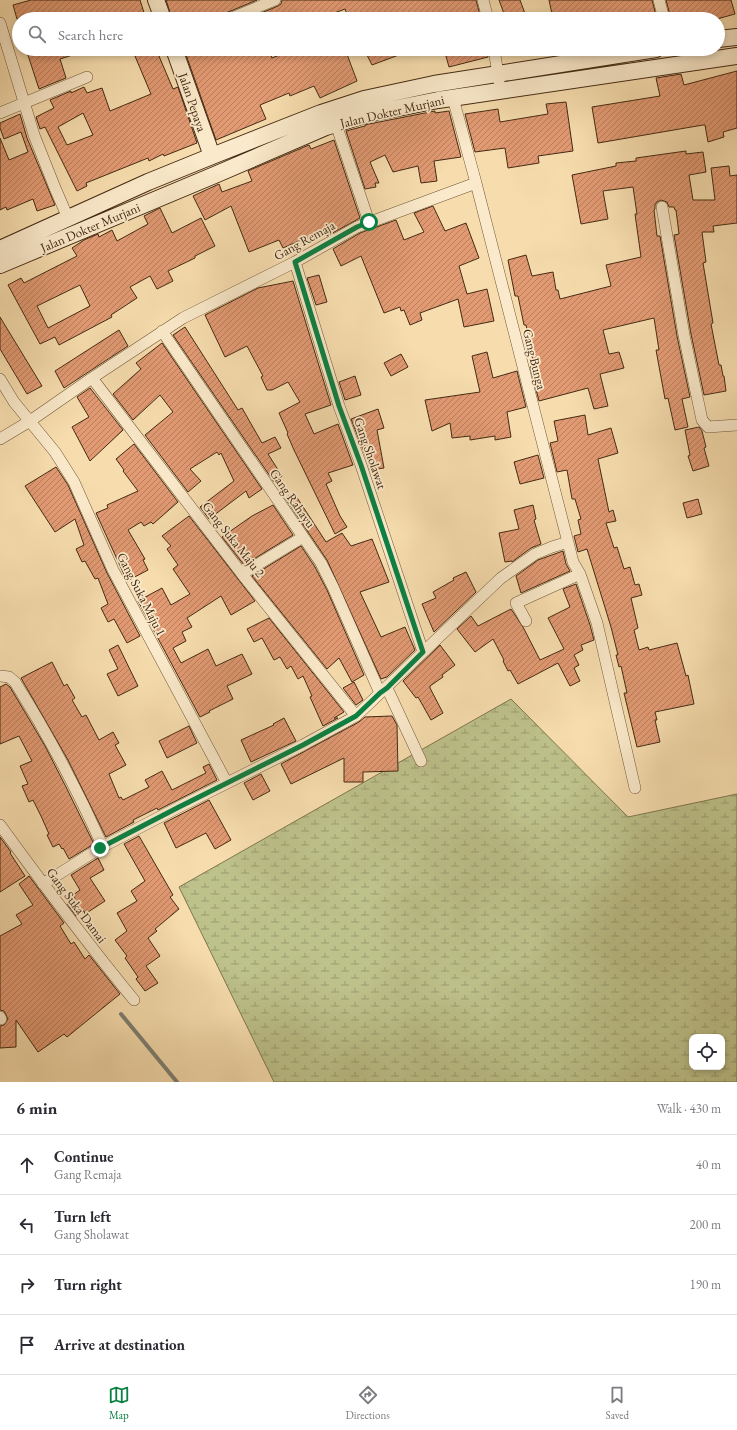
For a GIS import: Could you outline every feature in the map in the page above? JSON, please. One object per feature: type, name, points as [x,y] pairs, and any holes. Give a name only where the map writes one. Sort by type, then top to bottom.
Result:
[{"type":"main road","points":[[156,0],[160,12]]},
{"type":"main road","points":[[725,38],[737,37]]},
{"type":"main road","name":"Jalan Pepaya","points":[[176,56],[212,156]]},
{"type":"main road","name":"Jalan Dokter Murjani","points":[[0,249],[148,182],[321,113],[364,99],[434,84],[612,56]]},
{"type":"main road","name":"Jalan Dokter Murjani","points":[[0,265],[326,127],[368,114],[454,98],[730,57]]},
{"type":"street","points":[[245,12],[273,0]]},
{"type":"street","points":[[483,0],[486,12]]},
{"type":"street","points":[[659,0],[662,12]]},
{"type":"street","points":[[0,23],[34,135],[68,218]]},
{"type":"street","points":[[495,56],[501,91]]},
{"type":"street","points":[[0,113],[86,77]]},
{"type":"street","name":"Gang Bunga","points":[[454,98],[573,562],[580,574],[597,624],[635,788]]},
{"type":"street","points":[[336,124],[369,222]]},
{"type":"street","name":"Gang Remaja","points":[[0,439],[30,421],[182,318],[295,262],[357,227],[476,183]]},
{"type":"street","points":[[662,207],[684,335],[702,420],[708,427],[737,425]]},
{"type":"street","name":"Gang Sholawat","points":[[295,262],[339,406],[361,465],[423,652]]},
{"type":"street","name":"Gang Rahayu","points":[[162,331],[321,563],[421,761]]},
{"type":"street","name":"Gang Suka Maju 2","points":[[92,378],[242,574],[356,716]]},
{"type":"street","name":"Gang Suka Maju 1","points":[[0,379],[14,402],[44,436],[74,482],[113,570],[227,783]]},
{"type":"street","points":[[242,574],[303,537]]},
{"type":"street","points":[[43,884],[103,847],[303,745],[356,716],[501,578],[535,554],[568,542]]},
{"type":"street","points":[[526,621],[516,603],[580,574]]},
{"type":"street","points":[[0,676],[9,678],[15,682],[39,720],[79,793],[103,847]]},
{"type":"street","name":"Gang Suka Damai","points":[[0,825],[43,884],[134,1000]]},
{"type":"green space","points":[[511,699],[628,817],[737,794],[737,1082],[274,1082],[179,887]]},
{"type":"building","points":[[31,0],[140,0],[144,12],[15,12],[13,5]]},
{"type":"building","points":[[166,0],[257,0],[228,12],[170,12]]},
{"type":"building","points":[[282,0],[476,0],[479,12],[346,12],[345,9],[337,12],[264,12],[281,4]]},
{"type":"building","points":[[499,0],[520,0],[524,12],[503,12]]},
{"type":"building","points":[[549,0],[652,0],[655,12],[552,12]]},
{"type":"building","points":[[666,0],[731,0],[735,14],[725,17],[725,12],[669,12]]},
{"type":"building","points":[[28,56],[69,56],[60,59],[66,78],[39,89]]},
{"type":"building","points":[[135,56],[159,56],[173,89],[178,87],[197,143],[164,156],[163,154],[149,161],[148,158],[86,183],[87,186],[77,191],[45,127],[40,129],[36,117],[54,108],[50,100],[84,87],[87,93],[102,88],[110,111],[151,94]],"holes":[[[83,113],[93,135],[67,145],[58,127]]]},
{"type":"building","points":[[186,56],[271,56],[272,58],[277,56],[348,56],[357,81],[320,98],[314,86],[290,96],[289,93],[260,105],[266,119],[216,140]]},
{"type":"building","points":[[368,56],[396,56],[372,65]]},
{"type":"building","points":[[446,56],[488,56],[488,57],[449,67]]},
{"type":"building","points":[[737,71],[737,128],[723,132],[724,137],[708,142],[705,125],[703,125],[598,143],[592,107],[660,96],[656,78],[681,74],[684,85]]},
{"type":"building","points":[[566,102],[573,151],[538,156],[539,163],[508,168],[505,148],[475,152],[465,114],[498,109],[500,122],[548,114],[546,104]]},
{"type":"building","points":[[435,111],[435,113],[449,111],[461,157],[434,161],[437,181],[421,183],[418,166],[393,172],[385,155],[370,162],[379,183],[375,183],[376,187],[365,189],[346,131],[369,124]]},
{"type":"building","points":[[20,114],[27,138],[55,205],[37,211],[33,199],[7,210],[6,207],[0,210],[0,138],[9,160],[28,152],[21,132],[4,139],[0,128],[0,123]]},
{"type":"building","points":[[334,140],[360,218],[327,236],[326,234],[304,245],[301,240],[283,248],[279,240],[249,252],[231,206],[205,220],[193,196],[219,184],[222,192],[252,181],[248,171],[250,170],[309,145],[311,149]]},
{"type":"building","points":[[686,151],[686,154],[703,152],[706,172],[689,175],[693,200],[715,200],[711,168],[729,166],[730,176],[737,175],[737,223],[713,226],[714,232],[702,232],[706,262],[703,263],[713,323],[711,324],[719,365],[721,365],[724,376],[726,391],[704,395],[691,334],[674,235],[679,234],[676,210],[674,207],[669,207],[667,202],[661,200],[657,202],[654,210],[657,236],[660,236],[677,336],[690,397],[682,399],[688,427],[675,430],[668,398],[665,399],[656,350],[659,350],[654,318],[603,330],[609,354],[619,352],[624,368],[600,374],[608,406],[594,409],[588,388],[539,401],[530,367],[534,366],[526,325],[524,325],[518,296],[515,296],[508,260],[526,255],[532,276],[553,272],[556,290],[558,290],[560,299],[611,286],[606,265],[641,257],[633,187],[603,191],[608,219],[581,224],[572,175],[616,166],[616,163],[636,161],[636,158]]},
{"type":"building","points":[[433,206],[445,231],[466,223],[479,258],[459,266],[467,294],[487,289],[494,321],[464,327],[458,299],[420,313],[422,320],[410,325],[404,310],[401,311],[400,307],[384,313],[361,256],[341,266],[333,249],[360,233],[396,220],[404,240],[424,232],[414,213]]},
{"type":"building","points":[[160,208],[172,233],[201,218],[215,246],[195,256],[195,258],[168,271],[173,281],[157,289],[150,276],[130,287],[137,298],[111,315],[112,317],[59,345],[55,337],[40,344],[8,285],[21,278],[24,283],[77,256],[72,248],[84,240],[98,234],[99,237],[112,230],[117,241],[148,224],[144,216]],"holes":[[[80,285],[90,306],[48,328],[37,306]]]},
{"type":"building","points":[[319,275],[327,302],[316,305],[307,278]]},
{"type":"building","points":[[293,281],[331,405],[305,414],[314,434],[338,424],[353,465],[328,473],[332,481],[326,484],[340,516],[347,527],[335,534],[294,450],[279,413],[300,402],[288,382],[272,390],[267,390],[261,377],[263,376],[247,346],[225,357],[205,315],[258,288]]},
{"type":"building","points":[[0,317],[42,386],[27,394],[0,349]]},
{"type":"building","points":[[185,327],[238,410],[242,408],[262,443],[275,437],[281,448],[268,454],[282,476],[274,482],[173,335]]},
{"type":"building","points":[[119,330],[128,346],[64,388],[55,371]]},
{"type":"building","points":[[162,343],[262,489],[249,498],[246,491],[209,519],[200,507],[234,481],[221,453],[219,455],[217,452],[190,469],[201,481],[188,492],[145,435],[173,412],[160,395],[133,420],[113,394],[141,369],[136,363]]},
{"type":"building","points":[[487,352],[493,378],[517,371],[526,407],[507,412],[511,437],[495,440],[495,436],[470,440],[470,436],[452,438],[450,423],[432,431],[425,400],[480,392],[472,356]]},
{"type":"building","points":[[401,354],[408,367],[391,376],[384,363]]},
{"type":"building","points":[[355,376],[361,395],[345,400],[339,382]]},
{"type":"building","points":[[90,388],[123,430],[90,461],[72,427],[89,417],[77,397]]},
{"type":"building","points":[[378,409],[384,428],[377,430],[384,468],[370,470],[368,460],[351,419]]},
{"type":"building","points":[[585,415],[588,435],[611,428],[618,453],[598,459],[609,512],[613,510],[616,521],[606,523],[614,548],[617,547],[624,569],[630,567],[635,585],[639,584],[642,595],[631,598],[638,628],[634,630],[639,650],[648,647],[649,650],[677,643],[686,676],[688,675],[694,704],[655,712],[657,720],[655,720],[660,742],[637,747],[624,693],[627,693],[621,666],[619,667],[616,655],[618,655],[611,627],[587,549],[578,552],[574,536],[581,534],[578,520],[581,519],[575,499],[572,499],[567,470],[557,472],[550,443],[558,441],[554,421]]},
{"type":"building","points":[[699,427],[702,431],[706,447],[704,448],[709,466],[693,471],[688,456],[690,455],[685,430]]},
{"type":"building","points":[[134,444],[178,502],[153,524],[151,522],[144,526],[141,522],[128,530],[145,559],[143,560],[148,570],[127,581],[96,513],[108,508],[107,505],[138,491],[116,459]]},
{"type":"building","points":[[538,455],[544,478],[520,484],[514,462]]},
{"type":"building","points":[[56,467],[68,485],[107,573],[140,636],[127,643],[114,619],[108,622],[101,608],[108,604],[98,578],[95,579],[85,561],[82,562],[76,549],[84,545],[75,519],[55,532],[25,486]]},
{"type":"building","points":[[294,493],[326,542],[342,533],[351,546],[372,539],[389,582],[360,592],[381,637],[405,627],[415,650],[387,677],[381,679],[327,560],[285,498]]},
{"type":"building","points":[[698,499],[702,514],[687,518],[683,503]]},
{"type":"building","points":[[273,505],[293,535],[244,565],[222,537],[252,516]]},
{"type":"building","points":[[533,505],[536,519],[534,520],[541,544],[531,548],[512,562],[505,562],[499,533],[519,529],[514,510]]},
{"type":"building","points":[[189,516],[255,601],[231,615],[221,596],[187,618],[192,627],[182,632],[186,641],[173,648],[181,663],[208,649],[216,666],[242,654],[252,674],[227,686],[233,699],[200,717],[138,601],[162,588],[171,605],[190,594],[173,569],[178,565],[167,549],[171,546],[162,536]]},
{"type":"building","points":[[301,546],[315,567],[327,590],[364,675],[352,682],[339,658],[327,669],[252,576]]},
{"type":"building","points":[[563,551],[566,564],[570,571],[521,593],[516,576],[538,560]]},
{"type":"building","points":[[466,572],[476,592],[434,632],[422,604],[436,598],[433,592],[454,580],[453,578]]},
{"type":"building","points":[[576,584],[594,640],[581,645],[583,650],[574,655],[579,665],[574,668],[580,681],[570,686],[558,663],[518,684],[510,670],[508,671],[493,639],[475,652],[457,629],[471,616],[478,626],[511,609],[523,627],[540,660],[564,649],[548,618],[570,607],[563,589]]},
{"type":"building","points":[[269,618],[344,712],[334,718],[338,718],[323,726],[310,697],[312,696],[303,676],[298,679],[291,666],[287,669],[280,657],[274,660],[262,638],[254,642],[247,629]]},
{"type":"building","points":[[118,645],[138,686],[118,696],[107,674],[118,669],[109,650]]},
{"type":"building","points":[[440,645],[455,665],[442,675],[443,677],[430,686],[443,713],[431,720],[418,697],[416,698],[403,681]]},
{"type":"building","points":[[52,662],[64,686],[67,684],[75,698],[72,700],[82,717],[86,715],[99,740],[113,732],[119,743],[115,745],[126,765],[109,774],[119,798],[121,797],[123,800],[149,787],[145,780],[162,771],[172,790],[206,773],[203,767],[209,764],[217,780],[158,810],[157,808],[133,820],[134,822],[106,837],[68,760],[21,678]]},
{"type":"building","points":[[354,682],[363,700],[356,705],[343,688]]},
{"type":"building","points":[[6,684],[10,687],[45,746],[94,844],[69,859],[59,844],[53,847],[47,835],[49,834],[33,800],[29,802],[22,786],[28,784],[20,766],[32,761],[19,736],[0,744],[0,687]]},
{"type":"building","points":[[392,716],[397,725],[398,771],[363,772],[363,782],[344,782],[344,758],[291,784],[281,764],[359,722],[365,717]]},
{"type":"building","points":[[284,718],[296,741],[251,762],[241,740],[274,725],[273,724]]},
{"type":"building","points":[[189,726],[197,743],[167,758],[159,741]]},
{"type":"building","points":[[261,774],[270,791],[253,800],[244,783]]},
{"type":"building","points":[[209,800],[231,840],[215,849],[206,833],[176,848],[164,823]]},
{"type":"building","points":[[139,836],[173,895],[170,897],[179,909],[155,929],[157,931],[148,938],[160,956],[146,966],[158,983],[145,991],[136,979],[138,977],[125,958],[127,956],[115,940],[127,931],[117,913],[137,901],[131,891],[145,881],[124,844]]},
{"type":"building","points":[[0,837],[25,876],[0,892]]},
{"type":"building","points":[[98,858],[104,870],[90,878],[105,901],[85,914],[84,911],[76,916],[67,904],[75,899],[73,895],[80,890],[71,875]]},
{"type":"building","points":[[29,876],[64,923],[60,926],[71,944],[74,942],[85,959],[89,955],[120,994],[67,1037],[64,1034],[38,1052],[16,1020],[16,1047],[0,1048],[0,1026],[4,1025],[8,1019],[4,1011],[0,1010],[0,936],[22,924],[16,915],[33,905],[19,884]]},
{"type":"waterway","points":[[121,1014],[177,1082]]},
{"type":"route","points":[[100,848],[303,745],[356,716],[423,652],[361,465],[339,406],[295,262],[357,227],[369,222]]}]
